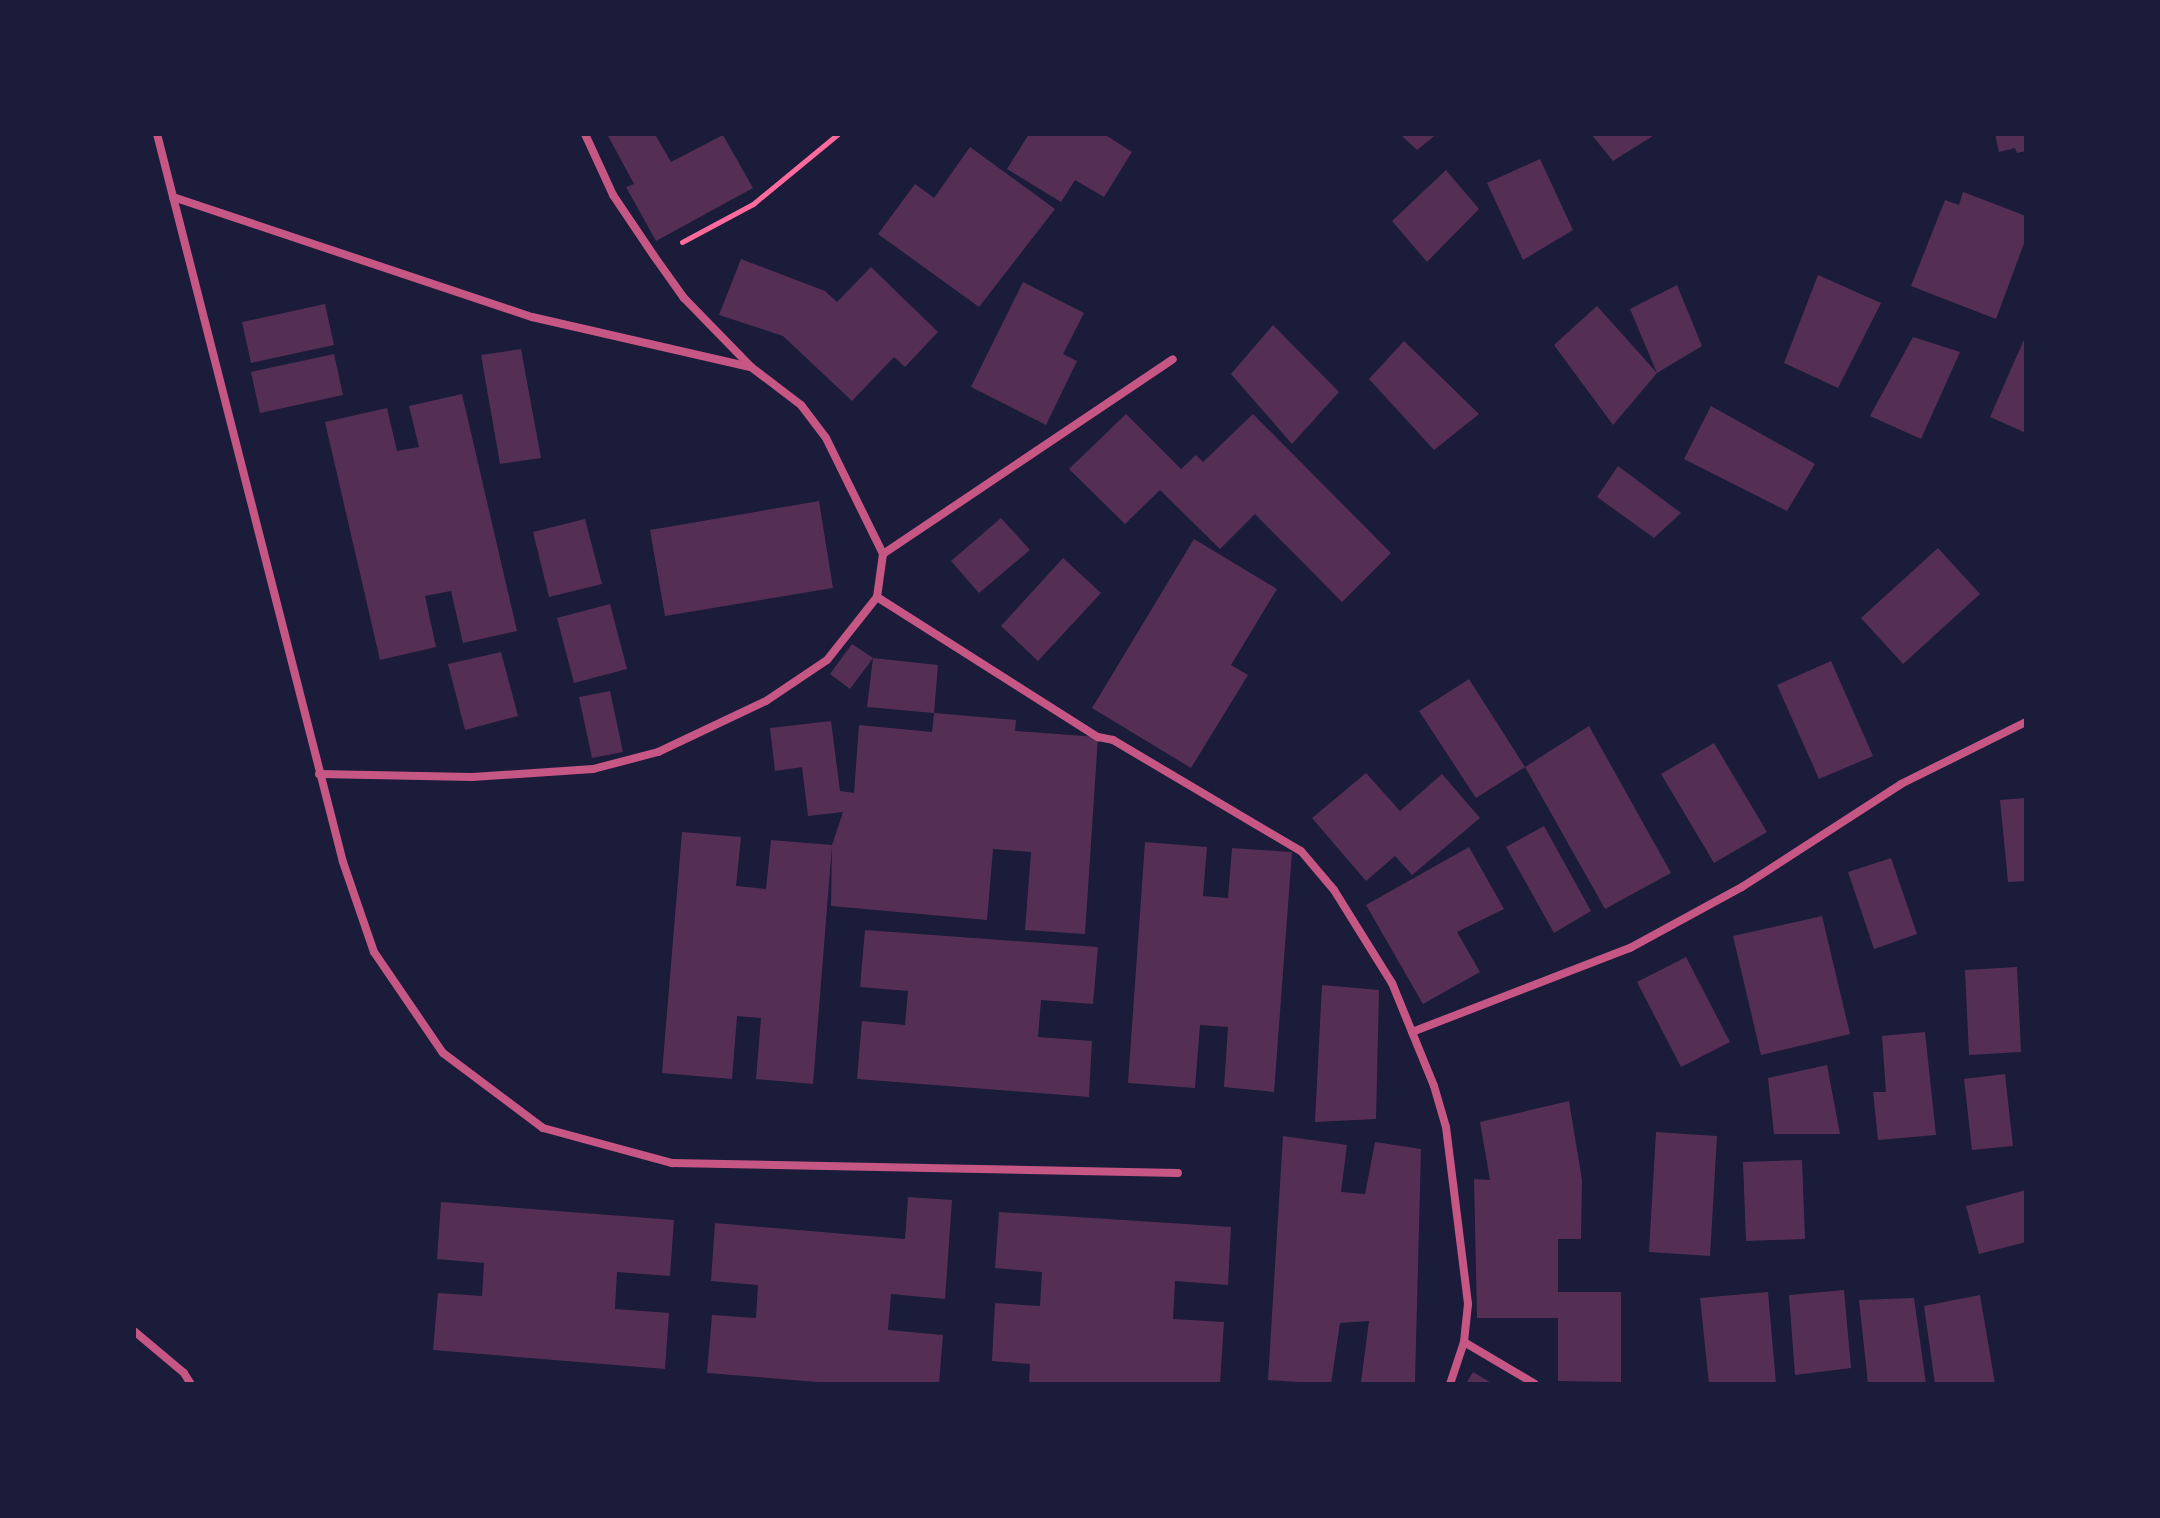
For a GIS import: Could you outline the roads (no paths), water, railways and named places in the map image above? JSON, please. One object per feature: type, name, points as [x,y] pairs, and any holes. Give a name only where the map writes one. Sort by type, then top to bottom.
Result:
[{"type":"street","points":[[157,134],[319,774],[374,952],[443,1053],[543,1128],[672,1163],[1178,1173]]},
{"type":"street","points":[[319,774],[472,777],[593,769],[658,752],[766,701],[827,660],[877,597],[883,554],[826,438],[801,405],[751,367],[684,298],[613,195],[585,134]]},
{"type":"street","points":[[173,197],[532,317],[751,367]]},
{"type":"street","points":[[883,554],[1173,359]]},
{"type":"street","points":[[877,597],[1098,737],[1113,740],[1301,851],[1362,932],[1392,983],[1446,1127],[1468,1304],[1464,1342],[1450,1384]]},
{"type":"street","points":[[1412,1032],[1630,948],[1742,887],[1901,784],[2026,722]]},
{"type":"street","points":[[134,1331],[184,1373],[191,1384]]},
{"type":"street","points":[[1464,1342],[1535,1384]]}]
